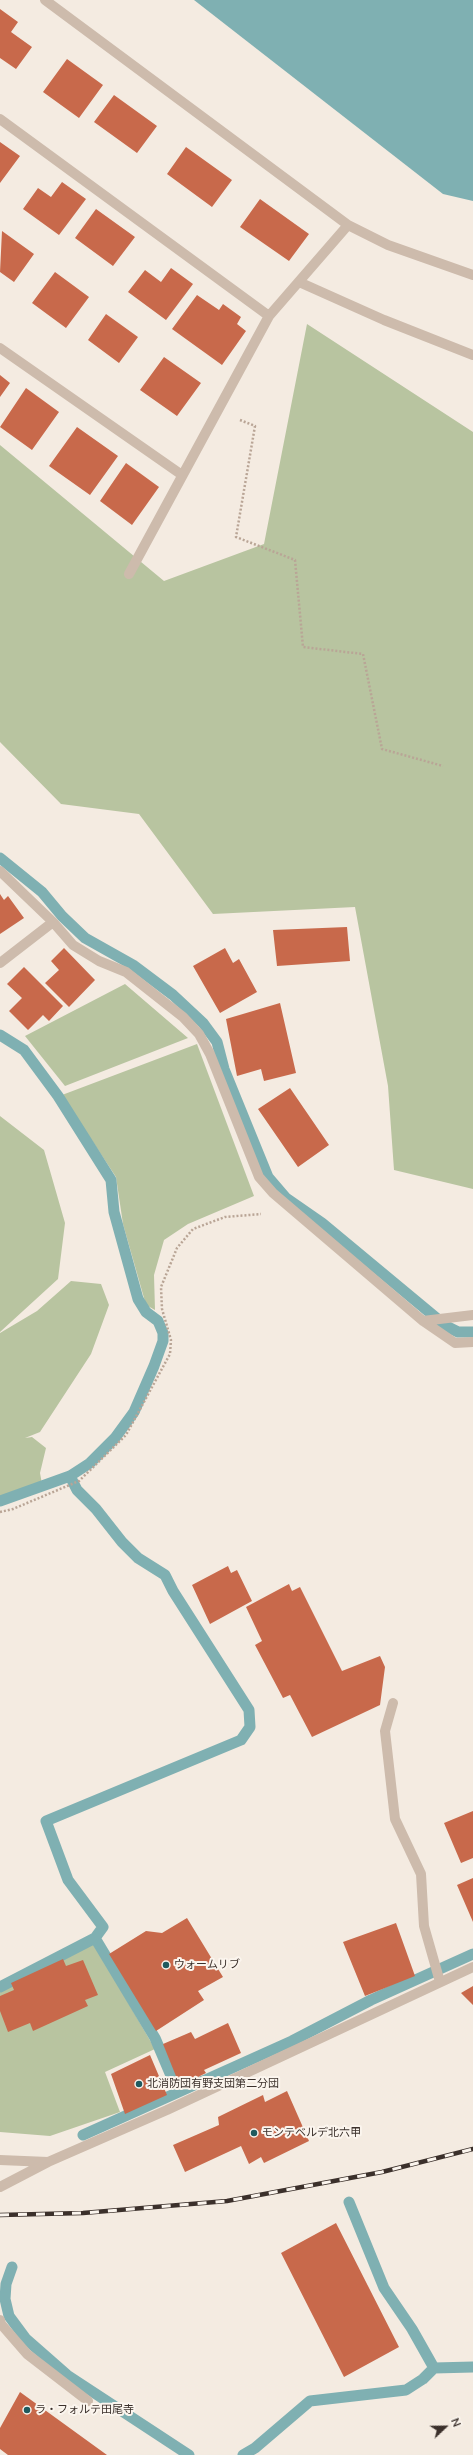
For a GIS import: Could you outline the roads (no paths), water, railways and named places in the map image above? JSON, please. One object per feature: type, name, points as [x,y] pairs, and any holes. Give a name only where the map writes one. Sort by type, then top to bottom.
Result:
[{"type":"street","points":[[45,0],[348,225],[388,245],[473,275]]},
{"type":"street","points":[[0,119],[268,316]]},
{"type":"street","points":[[129,574],[268,316],[348,225]]},
{"type":"street","points":[[299,282],[384,320],[473,355]]},
{"type":"street","points":[[0,348],[182,475]]},
{"type":"street","points":[[0,871],[53,922],[73,945],[100,961],[126,972],[183,1017],[199,1034],[210,1054],[259,1177],[273,1194],[423,1321],[455,1343],[473,1342]]},
{"type":"street","points":[[0,963],[53,922]]},
{"type":"street","points":[[423,1321],[473,1315]]},
{"type":"street","points":[[394,1703],[385,1732],[396,1819],[421,1874],[424,1926],[440,1982]]},
{"type":"street","points":[[0,2188],[48,2162],[167,2110],[473,1967]]},
{"type":"street","points":[[0,2160],[48,2162]]},
{"type":"street","points":[[0,2320],[1,2324],[27,2354],[88,2401]]},
{"type":"water","points":[[194,0],[473,0],[473,201],[443,194]]},
{"type":"waterway","points":[[0,858],[42,892],[62,916],[85,938],[133,965],[173,995],[203,1023],[217,1042],[224,1069],[268,1177],[286,1198],[322,1223],[446,1326],[458,1332],[473,1332]]},
{"type":"waterway","points":[[0,1035],[24,1050],[58,1096],[111,1180],[114,1212],[138,1299],[146,1312],[158,1321],[163,1333],[163,1341],[154,1366],[134,1412],[115,1438],[90,1463],[70,1476],[0,1501]]},
{"type":"waterway","points":[[0,1987],[95,1938],[103,1927],[68,1880],[46,1821],[241,1740],[250,1727],[249,1710],[173,1591],[165,1575],[138,1558],[122,1542],[96,1509],[77,1490],[70,1476]]},
{"type":"waterway","points":[[95,1938],[155,2038],[178,2092]]},
{"type":"waterway","points":[[83,2135],[292,2041],[371,2000],[473,1954]]},
{"type":"waterway","points":[[349,2202],[384,2288],[412,2329],[434,2368],[473,2367]]},
{"type":"waterway","points":[[12,2267],[6,2284],[5,2299],[9,2316],[26,2339],[67,2375],[189,2455]]},
{"type":"waterway","points":[[243,2455],[255,2448],[310,2401],[406,2390],[423,2379],[434,2368]]},
{"type":"railway","points":[[0,2215],[83,2213],[227,2201],[382,2172],[473,2149]]},
{"type":"place","name":"ウォームリブ","points":[[166,1965]]},
{"type":"place","name":"北消防団有野支団第二分団","points":[[139,2084]]},
{"type":"place","name":"モンテベルデ北六甲","points":[[254,2133]]},
{"type":"place","name":"ラ・フォルテ田尾寺","points":[[27,2410]]}]
